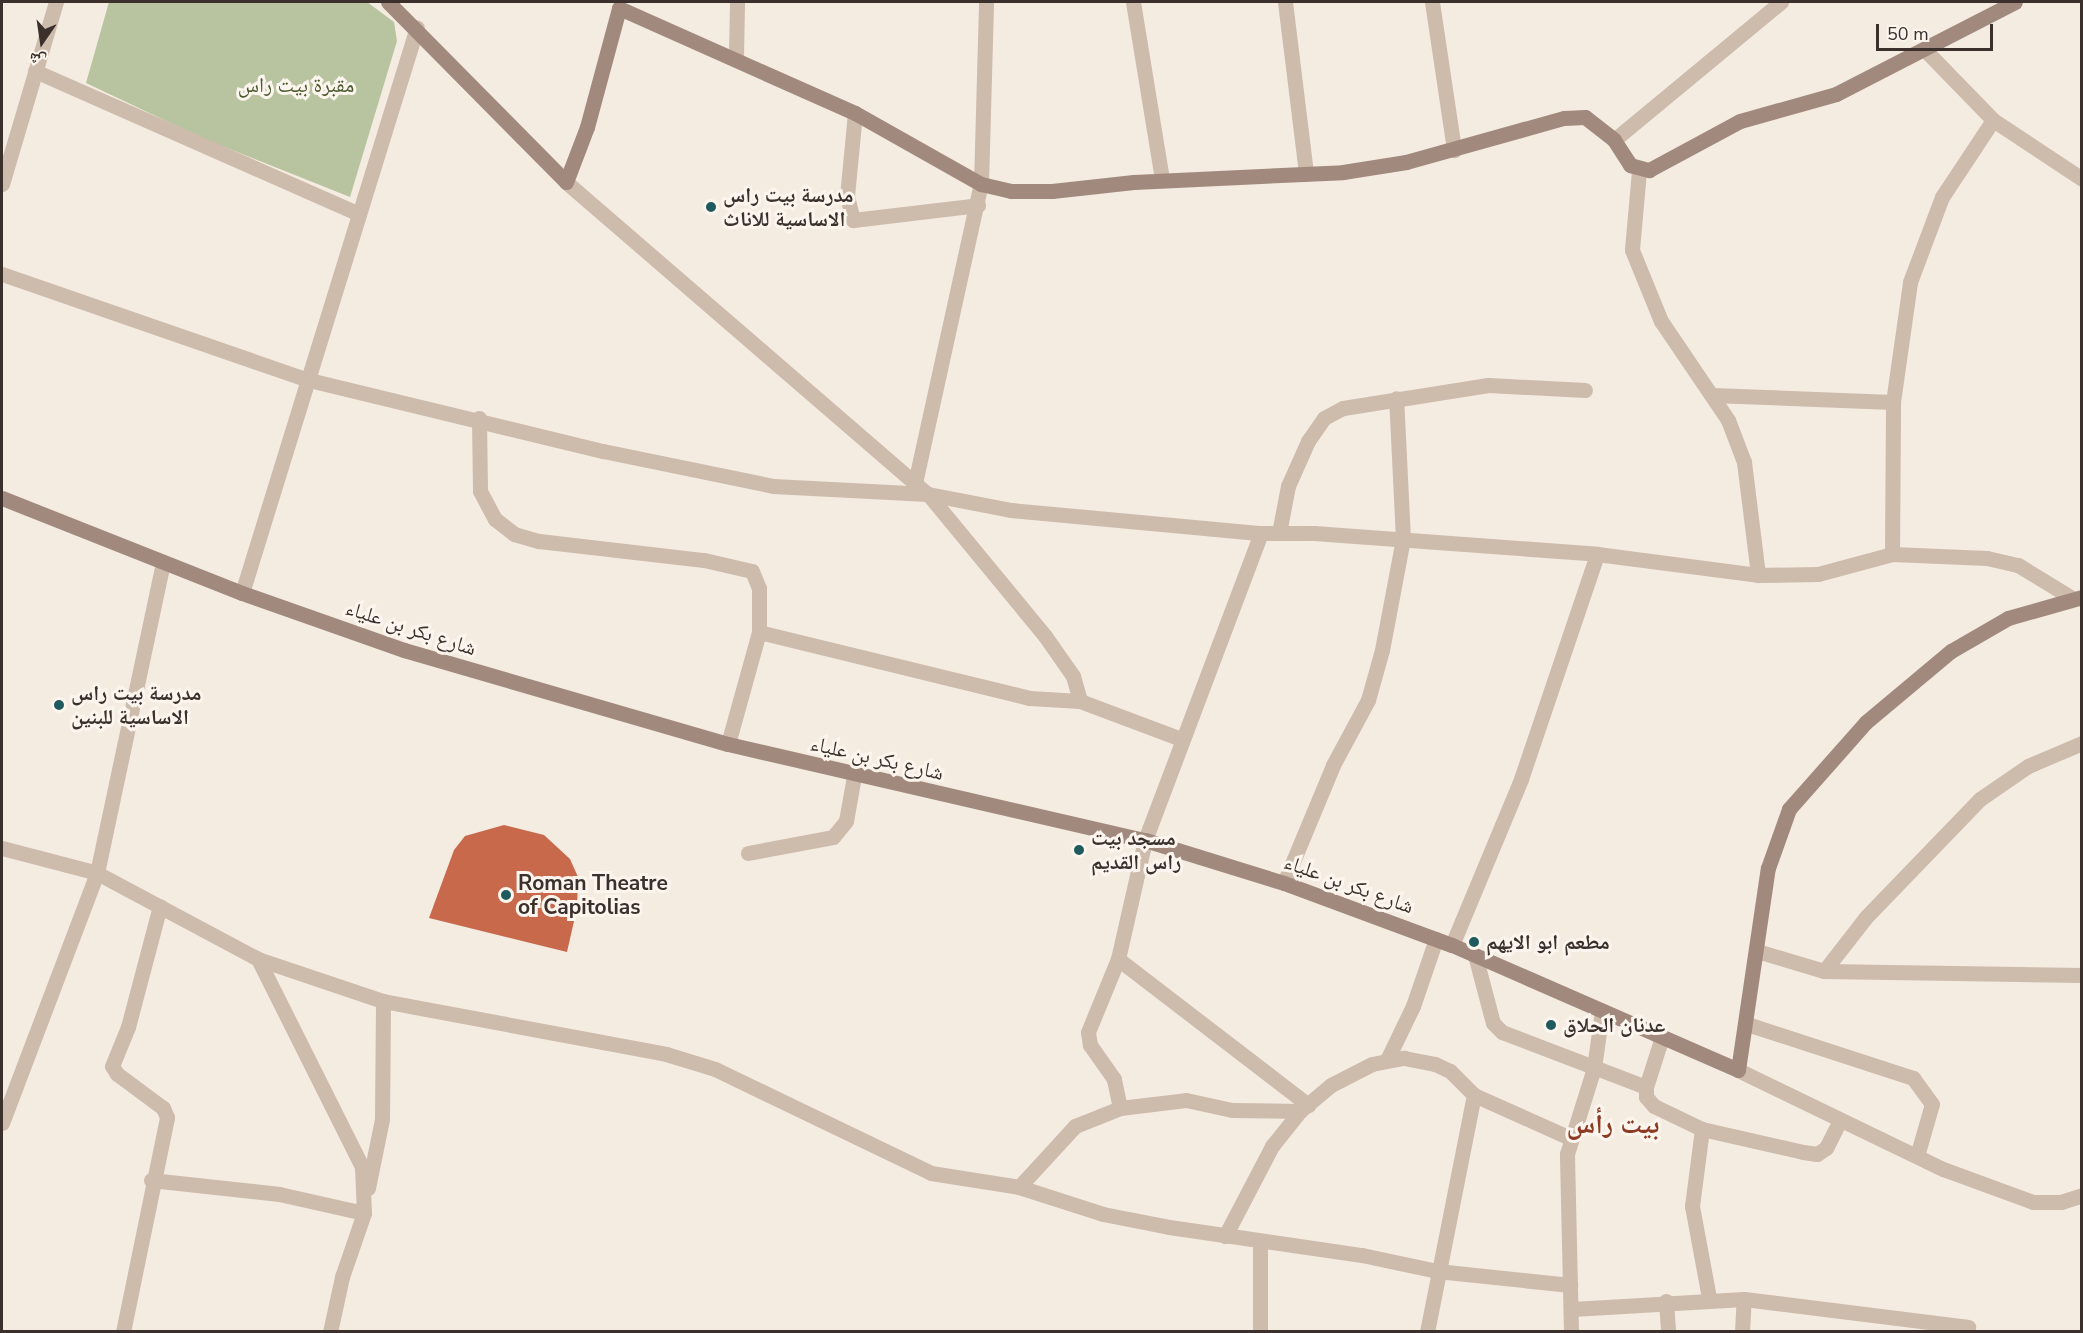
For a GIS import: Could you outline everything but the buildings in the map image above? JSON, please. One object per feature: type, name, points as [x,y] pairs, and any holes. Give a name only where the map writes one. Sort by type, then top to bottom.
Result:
[{"type":"street","points":[[2,184],[56,2]]},
{"type":"street","points":[[388,2],[417,27],[566,182],[928,494],[1045,636],[1074,676],[1080,701]]},
{"type":"street","points":[[736,56],[737,2]]},
{"type":"street","points":[[915,483],[978,205],[981,184],[986,2]]},
{"type":"street","points":[[1133,2],[1162,180]]},
{"type":"street","points":[[1286,2],[1306,174]]},
{"type":"street","points":[[1432,2],[1454,150]]},
{"type":"street","points":[[1614,140],[1780,2]]},
{"type":"street","points":[[1639,171],[1658,166],[1740,121],[1811,104],[1926,51],[2015,2]]},
{"type":"street","points":[[566,182],[587,127],[620,5],[736,56],[855,113],[981,184],[1011,191],[1052,191],[1162,180],[1306,174],[1406,162],[1564,118],[1585,117],[1614,140],[1624,158],[1639,171]]},
{"type":"street","points":[[242,593],[305,379],[417,27]]},
{"type":"street","points":[[1926,51],[1994,120],[2082,179]]},
{"type":"street","points":[[35,71],[359,214]]},
{"type":"street","points":[[855,113],[847,196],[853,220],[978,205]]},
{"type":"street","points":[[1892,554],[1893,402],[1910,282],[1920,248],[1942,197],[1994,120]]},
{"type":"street","points":[[1639,171],[1632,250],[1661,321],[1728,420],[1744,462],[1758,575]]},
{"type":"street","points":[[2,274],[305,379],[479,418],[603,451],[773,486],[928,494],[1011,510],[1261,533],[1404,539],[1597,554],[1758,575],[1818,574],[1892,554],[1987,558],[2018,565],[2077,598]]},
{"type":"street","points":[[1279,532],[1288,486],[1324,418],[1344,408],[1488,385],[1585,390]]},
{"type":"street","points":[[1712,396],[1893,402]]},
{"type":"street","points":[[1284,883],[1333,765],[1368,700],[1404,539],[1396,398]]},
{"type":"street","points":[[479,418],[480,491],[495,519],[514,534],[550,543],[745,568],[752,572],[759,588],[759,632],[728,744]]},
{"type":"street","name":"شارع بكر بن علياء","points":[[2,498],[242,593],[404,650],[728,744],[854,776],[1145,840],[1284,883],[1452,945],[1738,1070]]},
{"type":"street","points":[[1120,1108],[1114,1079],[1088,1036],[1118,959],[1145,840],[1181,739],[1240,598],[1261,533]]},
{"type":"street","points":[[1452,945],[1521,779],[1597,554]]},
{"type":"street","points":[[2,1123],[97,873],[163,562]]},
{"type":"street","points":[[2077,598],[2008,618],[1951,651],[1881,708],[1806,785],[1778,829],[1738,1070],[1839,1122],[2033,1202],[2061,1202],[2082,1195]]},
{"type":"street","points":[[759,632],[1029,698],[1080,701],[1181,739]]},
{"type":"street","points":[[1824,971],[1866,916],[1980,799],[2028,766],[2082,743]]},
{"type":"street","points":[[748,853],[833,837],[846,821],[854,776]]},
{"type":"street","points":[[2,848],[97,873],[258,959],[383,1002],[686,1060],[761,1088],[898,1161],[958,1180],[1019,1186],[1103,1214],[1225,1236],[1362,1255],[1437,1271],[1570,1285]]},
{"type":"street","points":[[123,1332],[151,1180],[167,1117],[164,1107],[117,1074],[112,1066],[128,1027],[160,906]]},
{"type":"street","points":[[1387,1060],[1413,1006],[1436,939]]},
{"type":"street","points":[[1757,951],[1824,971],[2082,975]]},
{"type":"street","points":[[1475,955],[1496,1027],[1646,1088]]},
{"type":"street","points":[[258,959],[342,1120],[362,1167],[366,1197]]},
{"type":"street","points":[[1118,959],[1304,1108]]},
{"type":"street","points":[[330,1332],[342,1277],[364,1213],[382,1119],[383,1002]]},
{"type":"street","points":[[1571,1332],[1570,1138],[1594,1068],[1602,1011]]},
{"type":"street","points":[[1747,1024],[1913,1078],[1932,1104],[1917,1156]]},
{"type":"street","points":[[1662,1037],[1646,1088],[1646,1097],[1654,1106],[1702,1129],[1817,1154],[1826,1149],[1839,1122]]},
{"type":"street","points":[[1225,1236],[1272,1146],[1304,1108],[1331,1085],[1387,1060],[1404,1058],[1435,1064],[1450,1071],[1474,1095],[1570,1138]]},
{"type":"street","points":[[1427,1332],[1437,1271],[1474,1095]]},
{"type":"street","points":[[1019,1186],[1075,1126],[1120,1108],[1186,1100],[1232,1110],[1304,1108]]},
{"type":"street","points":[[1702,1129],[1692,1206],[1708,1298]]},
{"type":"street","points":[[151,1180],[279,1194],[364,1213]]},
{"type":"street","points":[[1260,1241],[1260,1332]]},
{"type":"street","points":[[1572,1309],[1708,1298],[1744,1299],[1968,1327]]},
{"type":"street","points":[[1742,1332],[1744,1299]]},
{"type":"street","points":[[1666,1301],[1668,1332]]},
{"type":"green space","name":"مقبرة بيت راس","points":[[109,2],[367,2],[394,22],[397,41],[350,197],[202,138],[86,83]]},
{"type":"place","name":"مدرسة بيت راس الاساسية للاناث","points":[[711,207]]},
{"type":"place","name":"مدرسة بيت راس الاساسية للبنين","points":[[59,705]]},
{"type":"place","name":"مسجد بيت راس القديم","points":[[1079,850]]},
{"type":"place","name":"Roman Theatre of Capitolias","points":[[506,895]]},
{"type":"place","name":"مطعم ابو الايهم","points":[[1474,942]]},
{"type":"place","name":"عدنان الحلاق","points":[[1551,1025]]},
{"type":"district","name":"بيت رأس","points":[[1613,1125]]}]
